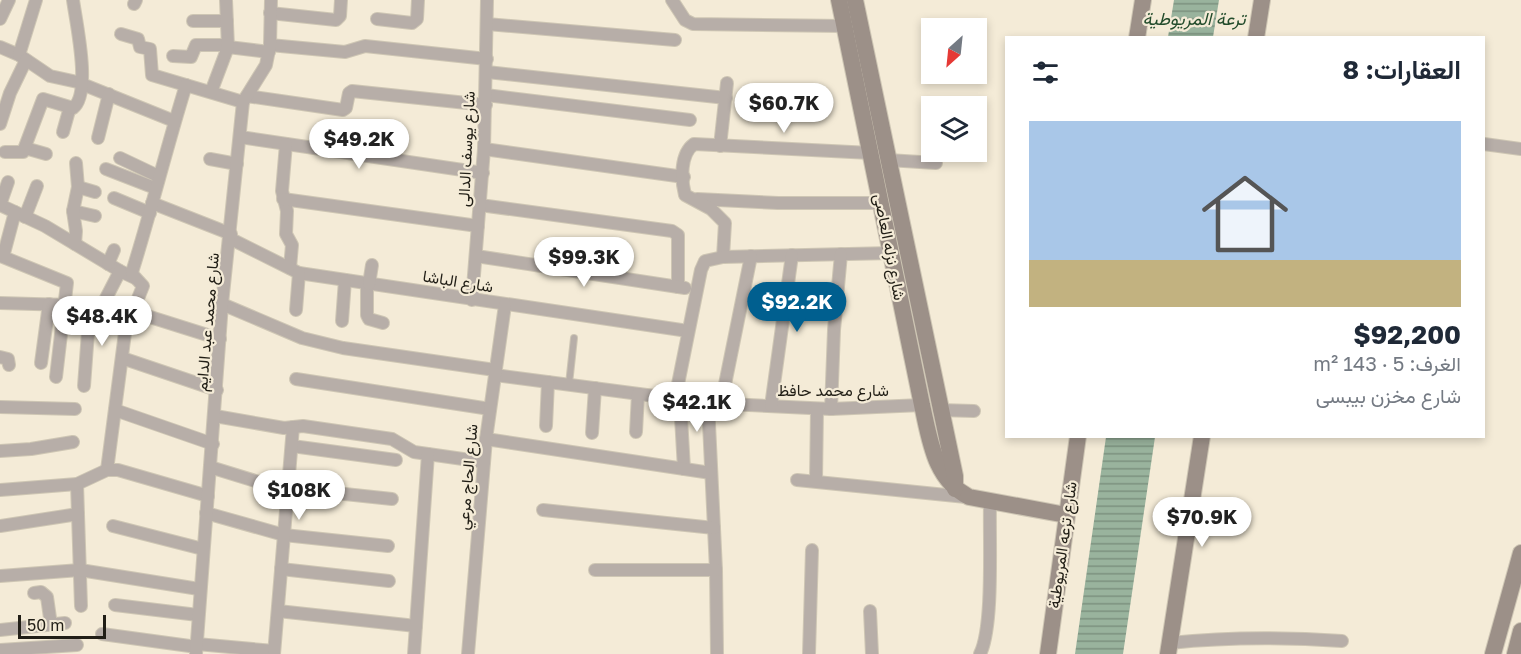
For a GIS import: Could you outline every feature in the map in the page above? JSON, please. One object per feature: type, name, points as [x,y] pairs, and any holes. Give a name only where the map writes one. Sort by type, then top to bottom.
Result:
[{"type":"street","points":[[0,19],[9,0]]},
{"type":"street","points":[[0,124],[22,58],[36,0]]},
{"type":"street","points":[[5,152],[21,154],[43,99],[75,108],[82,84],[73,0]]},
{"type":"street","points":[[211,92],[228,46],[225,0]]},
{"type":"street","points":[[271,6],[336,20],[340,16],[341,0]]},
{"type":"street","points":[[377,20],[412,23],[417,20],[419,14],[418,0]]},
{"type":"street","name":"شارع يوسف الدالى","points":[[472,300],[483,173],[487,0]]},
{"type":"street","points":[[672,0],[685,20],[693,24],[844,26]]},
{"type":"street","name":"شارع نزله العاصى","points":[[839,0],[872,153],[885,169],[881,203],[892,253],[962,493]]},
{"type":"street","name":"شارع نزله العاصى","points":[[855,0],[917,342],[922,405],[940,469],[962,493]]},
{"type":"street","points":[[1137,36],[1143,0]]},
{"type":"street","points":[[1256,36],[1262,0]]},
{"type":"street","name":"شارع محمد عبد الدايم","points":[[197,648],[199,589],[213,444],[222,304],[240,137],[245,99],[261,78],[270,48],[271,6]]},
{"type":"street","points":[[193,21],[227,21]]},
{"type":"street","points":[[487,24],[675,40]]},
{"type":"street","points":[[121,34],[138,39],[140,48],[150,50],[150,74],[211,92],[245,99],[343,110],[346,108],[349,93],[352,91],[486,100],[690,120]]},
{"type":"street","points":[[173,56],[191,57],[196,45],[345,52],[365,46],[487,66],[726,98]]},
{"type":"street","points":[[0,47],[50,76],[109,94],[174,122]]},
{"type":"street","points":[[720,146],[727,83]]},
{"type":"street","points":[[135,278],[133,269],[186,85]]},
{"type":"street","points":[[98,138],[109,94]]},
{"type":"street","points":[[63,132],[70,107]]},
{"type":"street","points":[[240,137],[483,173]]},
{"type":"street","points":[[286,144],[283,199],[287,211],[286,234],[292,245],[296,310]]},
{"type":"street","points":[[723,256],[725,223],[711,209],[685,195],[684,156],[694,144],[872,153]]},
{"type":"street","points":[[1485,144],[1521,150]]},
{"type":"street","points":[[25,148],[46,154]]},
{"type":"street","points":[[484,149],[684,177]]},
{"type":"street","points":[[120,158],[158,176]]},
{"type":"street","points":[[210,159],[237,164]]},
{"type":"street","points":[[75,163],[78,187],[73,211],[75,244]]},
{"type":"street","points":[[885,169],[936,163]]},
{"type":"street","points":[[106,169],[155,188]]},
{"type":"street","points":[[8,182],[0,205],[75,244],[120,272],[135,278],[143,286],[130,311],[107,470]]},
{"type":"street","points":[[37,186],[20,214],[3,257],[63,281],[67,288],[56,377]]},
{"type":"street","points":[[78,187],[95,192]]},
{"type":"street","name":"شارع الباشا","points":[[114,198],[151,208],[231,237],[294,271],[472,300],[688,331]]},
{"type":"street","points":[[283,199],[478,226]]},
{"type":"street","points":[[692,199],[778,203],[881,203]]},
{"type":"street","points":[[480,205],[672,231],[678,236],[680,243],[678,287]]},
{"type":"street","points":[[73,211],[95,216]]},
{"type":"street","points":[[108,264],[114,250]]},
{"type":"street","points":[[684,468],[677,399],[688,331],[705,261],[723,256],[892,253]]},
{"type":"street","points":[[831,410],[834,330],[841,254]]},
{"type":"street","points":[[771,406],[792,255]]},
{"type":"street","points":[[476,256],[697,290]]},
{"type":"street","points":[[721,404],[751,256]]},
{"type":"street","points":[[372,265],[368,284],[367,315],[369,319],[383,322]]},
{"type":"street","points":[[84,386],[96,305],[120,272]]},
{"type":"street","points":[[342,321],[345,280]]},
{"type":"street","points":[[0,303],[96,305],[130,311],[220,339]]},
{"type":"street","points":[[41,363],[49,304]]},
{"type":"street","name":"شارع محمد حافظ","points":[[222,304],[302,338],[333,346],[548,382],[708,404],[831,410],[922,405]]},
{"type":"street","name":"شارع الحاج مرعي","points":[[468,654],[486,439],[505,304]]},
{"type":"street","points":[[122,358],[217,390]]},
{"type":"street","points":[[296,379],[490,410]]},
{"type":"street","points":[[546,426],[548,382]]},
{"type":"street","points":[[592,433],[595,388]]},
{"type":"street","points":[[636,432],[638,394]]},
{"type":"street","points":[[708,404],[716,570],[717,654]]},
{"type":"street","points":[[0,407],[75,409]]},
{"type":"street","points":[[816,481],[817,409]]},
{"type":"street","points":[[115,410],[213,444]]},
{"type":"street","points":[[939,410],[974,411]]},
{"type":"street","points":[[215,416],[284,428],[303,426],[392,440],[408,451],[484,462]]},
{"type":"street","points":[[102,634],[197,648],[274,653],[293,427]]},
{"type":"street","name":"شارع ترعه المريوطية","points":[[1048,654],[1078,438]]},
{"type":"street","points":[[1202,438],[1169,649],[1239,637],[1342,641]]},
{"type":"street","points":[[486,439],[711,472]]},
{"type":"street","points":[[0,451],[31,449],[73,442]]},
{"type":"street","points":[[292,446],[396,460]]},
{"type":"street","points":[[414,654],[428,454]]},
{"type":"street","points":[[210,467],[288,490],[392,499]]},
{"type":"street","points":[[0,490],[77,484],[107,470],[118,470],[208,496]]},
{"type":"street","points":[[797,480],[962,493],[990,503],[1066,515]]},
{"type":"street","points":[[77,484],[81,606]]},
{"type":"street","points":[[980,654],[985,644],[989,590],[990,503]]},
{"type":"street","points":[[543,510],[714,528]]},
{"type":"street","points":[[206,513],[284,534],[388,546]]},
{"type":"street","points":[[0,526],[78,514]]},
{"type":"street","points":[[113,526],[203,549]]},
{"type":"street","points":[[809,654],[812,550]]},
{"type":"street","points":[[1493,654],[1521,553]]},
{"type":"street","points":[[281,569],[389,581]]},
{"type":"street","points":[[0,576],[80,570],[199,589]]},
{"type":"street","points":[[595,570],[716,570]]},
{"type":"street","points":[[34,593],[41,592],[47,597],[56,624],[55,647]]},
{"type":"street","points":[[115,605],[198,615]]},
{"type":"street","points":[[278,611],[416,626]]},
{"type":"street","points":[[870,611],[872,654]]},
{"type":"street","points":[[0,630],[56,624]]},
{"type":"street","points":[[1515,654],[1521,631]]},
{"type":"street","points":[[0,650],[77,645]]},
{"type":"lane","points":[[569,385],[574,338]]},
{"type":"water","name":"ترعة المريوطية","points":[[1174,0],[1219,0],[1213,36],[1168,36]]},
{"type":"water","points":[[1106,438],[1155,438],[1123,654],[1075,654]]}]
